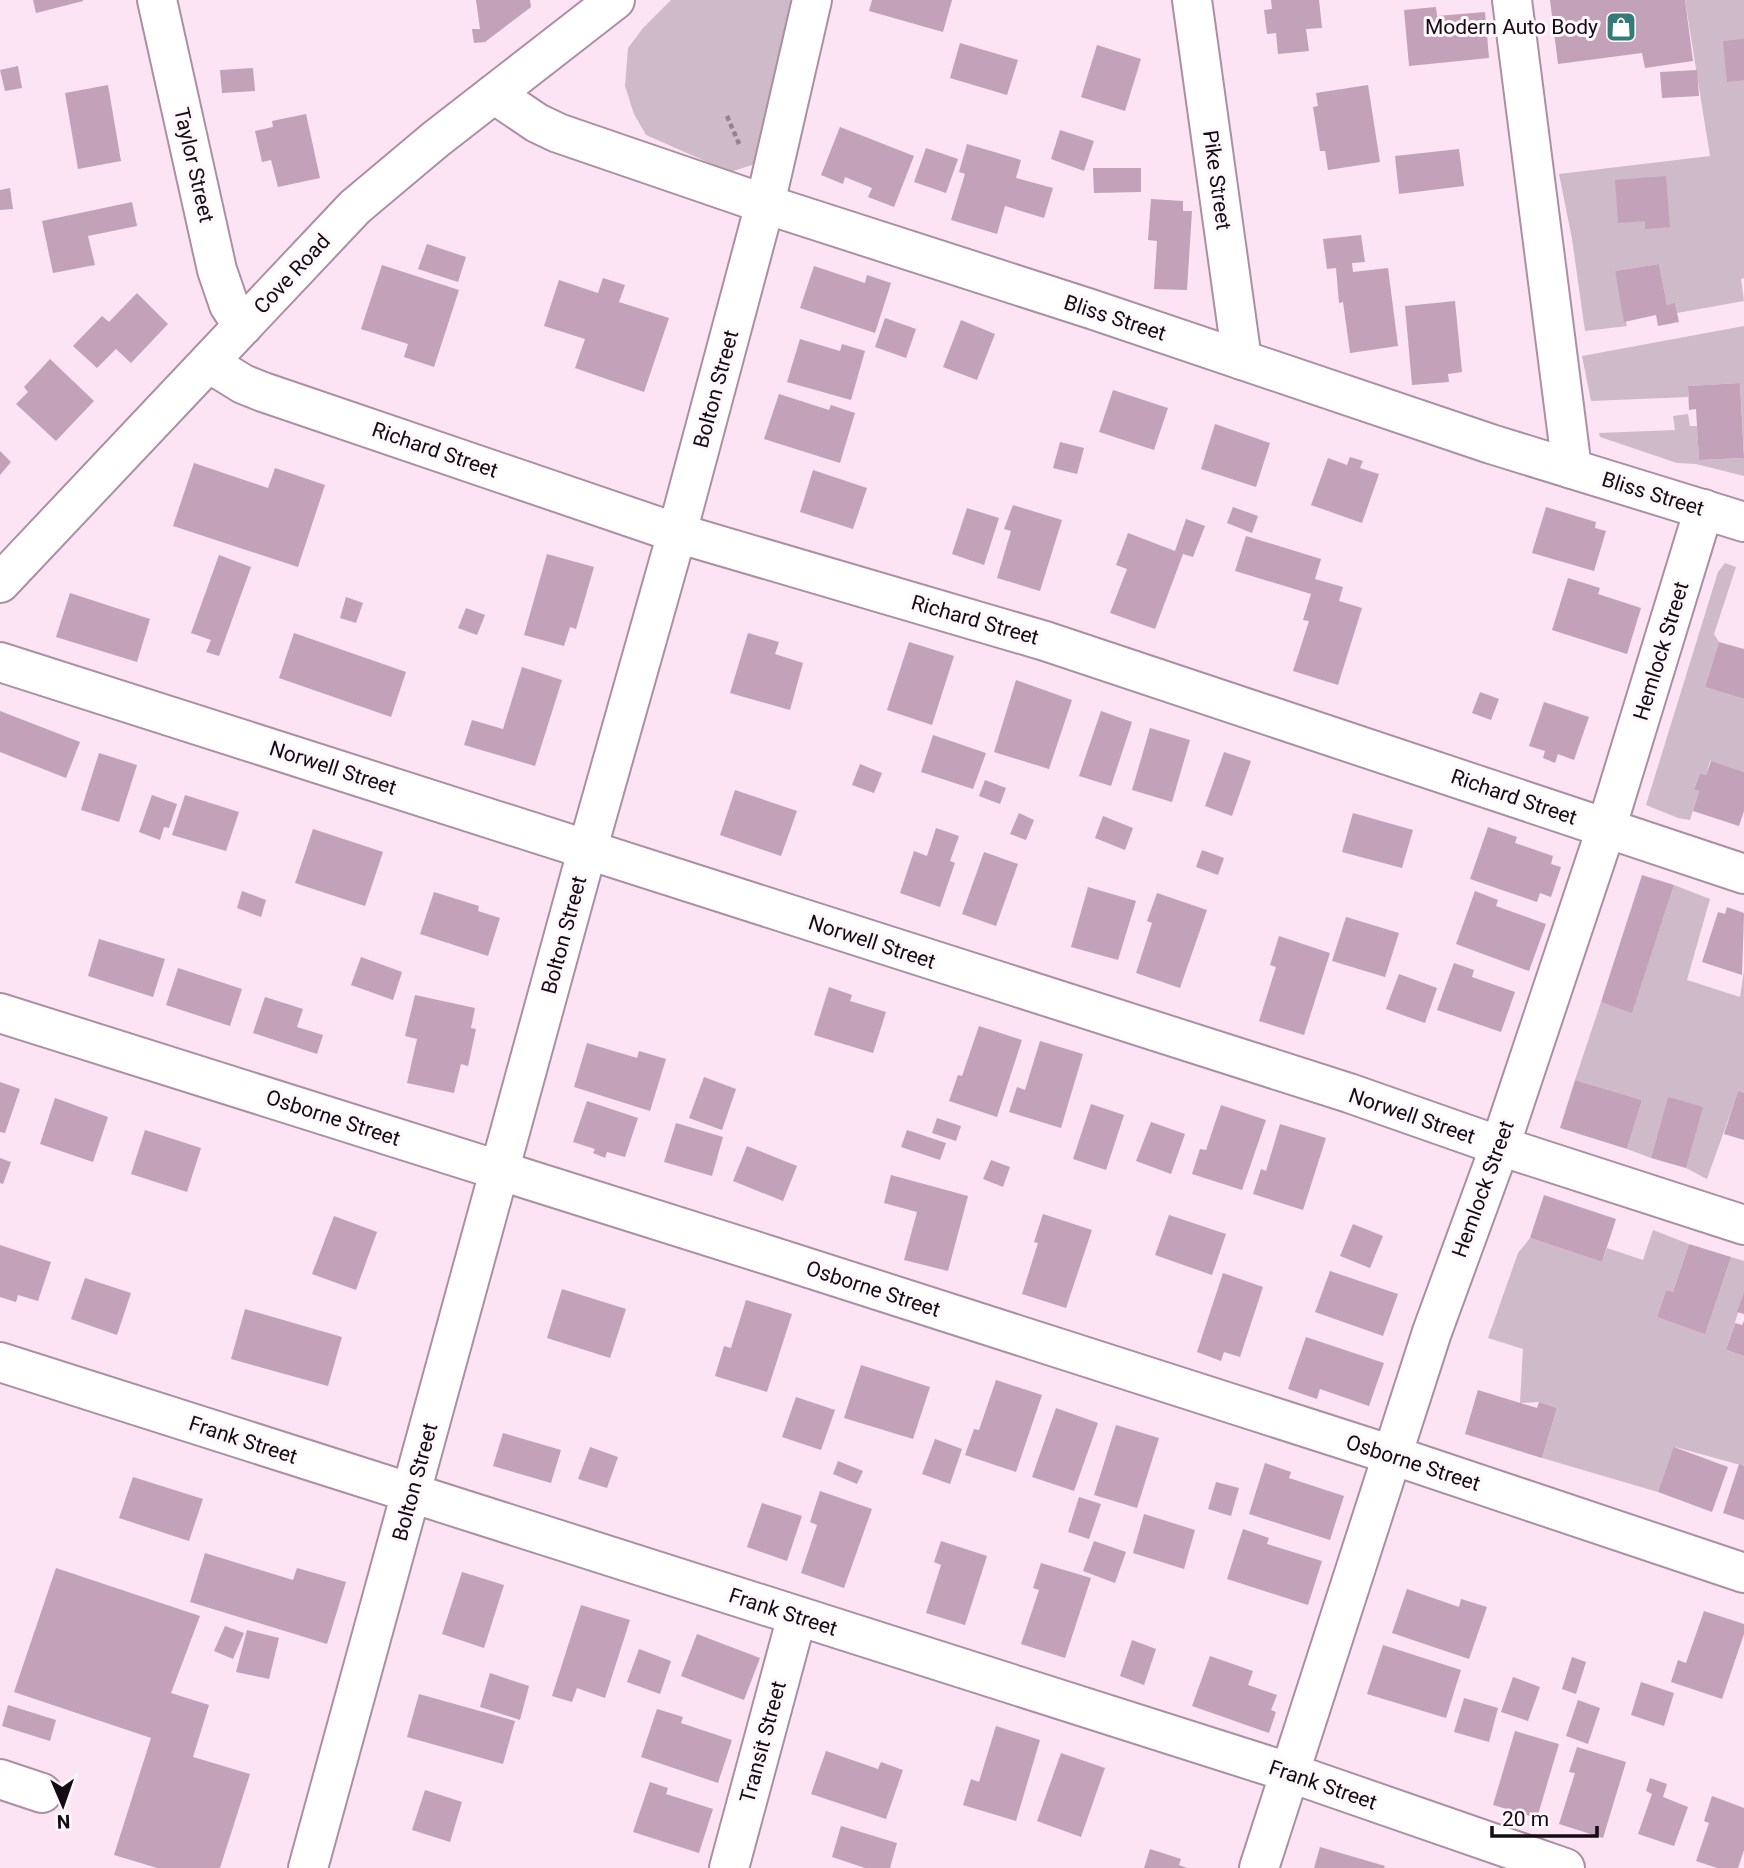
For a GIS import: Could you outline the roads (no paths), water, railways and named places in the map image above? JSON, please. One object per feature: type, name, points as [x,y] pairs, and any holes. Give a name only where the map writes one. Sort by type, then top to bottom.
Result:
[{"type":"street","name":"Taylor Street","points":[[157,0],[218,270],[229,305],[243,326]]},
{"type":"street","name":"Cove Road","points":[[0,583],[355,207],[494,94],[579,12],[615,0]]},
{"type":"street","name":"Bolton Street","points":[[308,1868],[677,533],[765,204],[812,0]]},
{"type":"street","name":"Pike Street","points":[[1192,0],[1242,360]]},
{"type":"street","points":[[1512,0],[1572,469]]},
{"type":"street","name":"Bliss Street","points":[[494,94],[558,133],[765,204],[1572,469],[1744,522]]},
{"type":"street","name":"Richard Street","points":[[209,363],[243,384],[264,392],[677,533],[1045,641],[1744,874]]},
{"type":"street","name":"Hemlock Street","points":[[1259,1868],[1432,1332],[1500,1146],[1606,829],[1704,509]]},
{"type":"street","name":"Norwell Street","points":[[0,662],[1349,1093],[1500,1146],[1744,1225]]},
{"type":"street","name":"Osborne Street","points":[[0,1013],[771,1255],[1392,1455],[1744,1573]]},
{"type":"street","name":"Frank Street","points":[[0,1362],[1288,1772],[1565,1868]]},
{"type":"street","name":"Transit Street","points":[[729,1868],[797,1616]]},
{"type":"street","points":[[0,1779],[42,1793]]},
{"type":"place","name":"Modern Auto Body","points":[[1621,27]]}]
